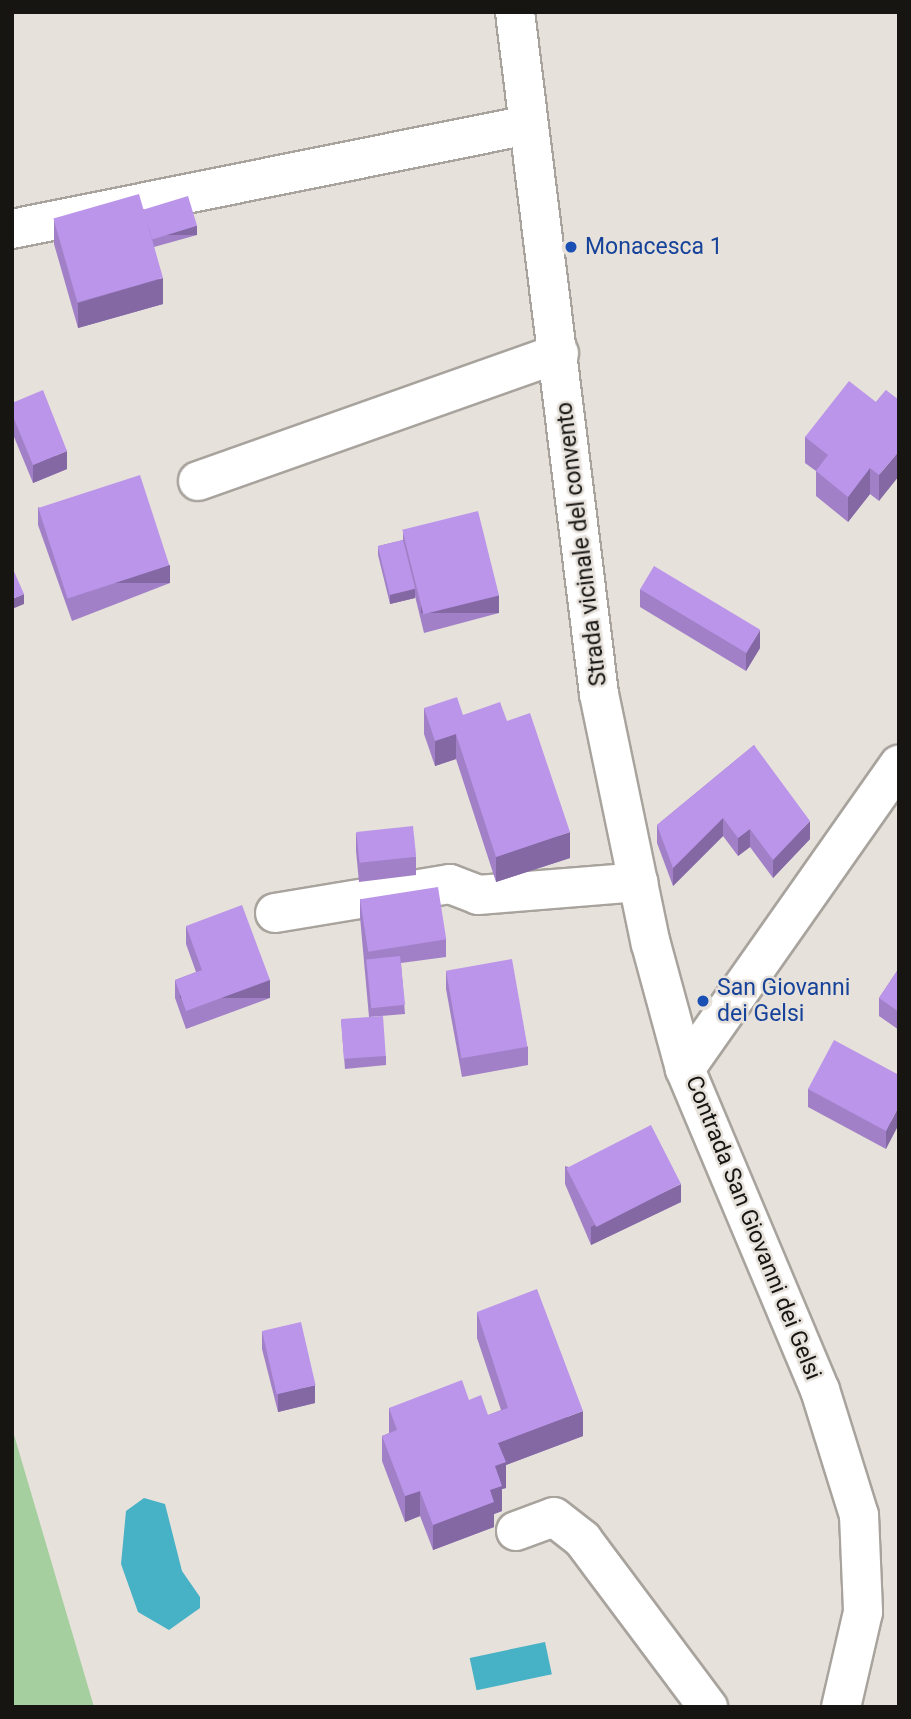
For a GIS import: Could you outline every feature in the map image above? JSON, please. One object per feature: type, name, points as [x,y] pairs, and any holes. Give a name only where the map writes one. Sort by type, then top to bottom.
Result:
[{"type":"street","name":"Strada vicinale del convento","points":[[516,12],[599,694],[638,882],[685,1069]]},
{"type":"street","points":[[12,229],[528,125]]},
{"type":"street","points":[[198,481],[559,353]]},
{"type":"street","name":"Contrada San Giovanni dei Gelsi","points":[[841,1707],[863,1612],[859,1515],[820,1390],[685,1069],[899,765]]},
{"type":"street","points":[[275,913],[450,884],[478,895],[638,882]]},
{"type":"street","points":[[516,1531],[554,1517],[583,1540],[708,1707]]},
{"type":"green space","points":[[12,1428],[94,1707],[12,1707]]},
{"type":"water","points":[[144,1498],[165,1504],[182,1571],[200,1597],[200,1608],[169,1630],[138,1612],[121,1564],[126,1511]]},
{"type":"water","points":[[545,1642],[552,1674],[477,1690],[470,1658]]},
{"type":"building","points":[[139,194],[163,278],[77,302],[53,219]]},
{"type":"building","points":[[188,196],[197,226],[152,239],[143,210]]},
{"type":"building","points":[[849,381],[876,402],[886,390],[899,400],[899,451],[879,475],[870,468],[848,497],[816,471],[828,455],[805,437]]},
{"type":"building","points":[[43,390],[67,451],[33,465],[12,414],[12,403]]},
{"type":"building","points":[[140,475],[169,565],[68,598],[38,508]]},
{"type":"building","points":[[478,511],[499,595],[423,614],[402,530]]},
{"type":"building","points":[[403,540],[415,589],[390,595],[378,546]]},
{"type":"building","points":[[654,566],[760,630],[746,653],[640,589]]},
{"type":"building","points":[[12,567],[24,594],[12,599]]},
{"type":"building","points":[[457,697],[463,715],[500,702],[507,721],[530,713],[570,832],[496,857],[456,734],[435,741],[424,708]]},
{"type":"building","points":[[754,745],[810,821],[773,860],[750,829],[738,838],[723,818],[673,868],[657,825]]},
{"type":"building","points":[[413,826],[416,857],[360,863],[356,832]]},
{"type":"building","points":[[438,887],[446,939],[368,952],[360,899]]},
{"type":"building","points":[[242,905],[270,980],[186,1011],[175,980],[202,970],[186,926]]},
{"type":"building","points":[[400,956],[405,1005],[371,1008],[366,960]]},
{"type":"building","points":[[512,959],[527,1047],[461,1058],[446,971]]},
{"type":"building","points":[[899,968],[899,1012],[879,998]]},
{"type":"building","points":[[383,1016],[386,1056],[344,1059],[341,1019]]},
{"type":"building","points":[[834,1040],[899,1075],[899,1106],[886,1131],[808,1089]]},
{"type":"building","points":[[651,1125],[681,1184],[596,1227],[566,1168]]},
{"type":"building","points":[[537,1289],[583,1411],[498,1443],[506,1462],[495,1466],[502,1486],[490,1490],[494,1502],[433,1525],[420,1491],[405,1496],[382,1436],[397,1430],[389,1408],[462,1380],[469,1400],[481,1395],[488,1415],[508,1408],[477,1312]]},
{"type":"building","points":[[301,1322],[316,1385],[277,1394],[262,1331]]},
{"type":"place","name":"Monacesca 1","points":[[571,247]]},
{"type":"place","name":"San Giovanni dei Gelsi","points":[[703,1001]]}]
